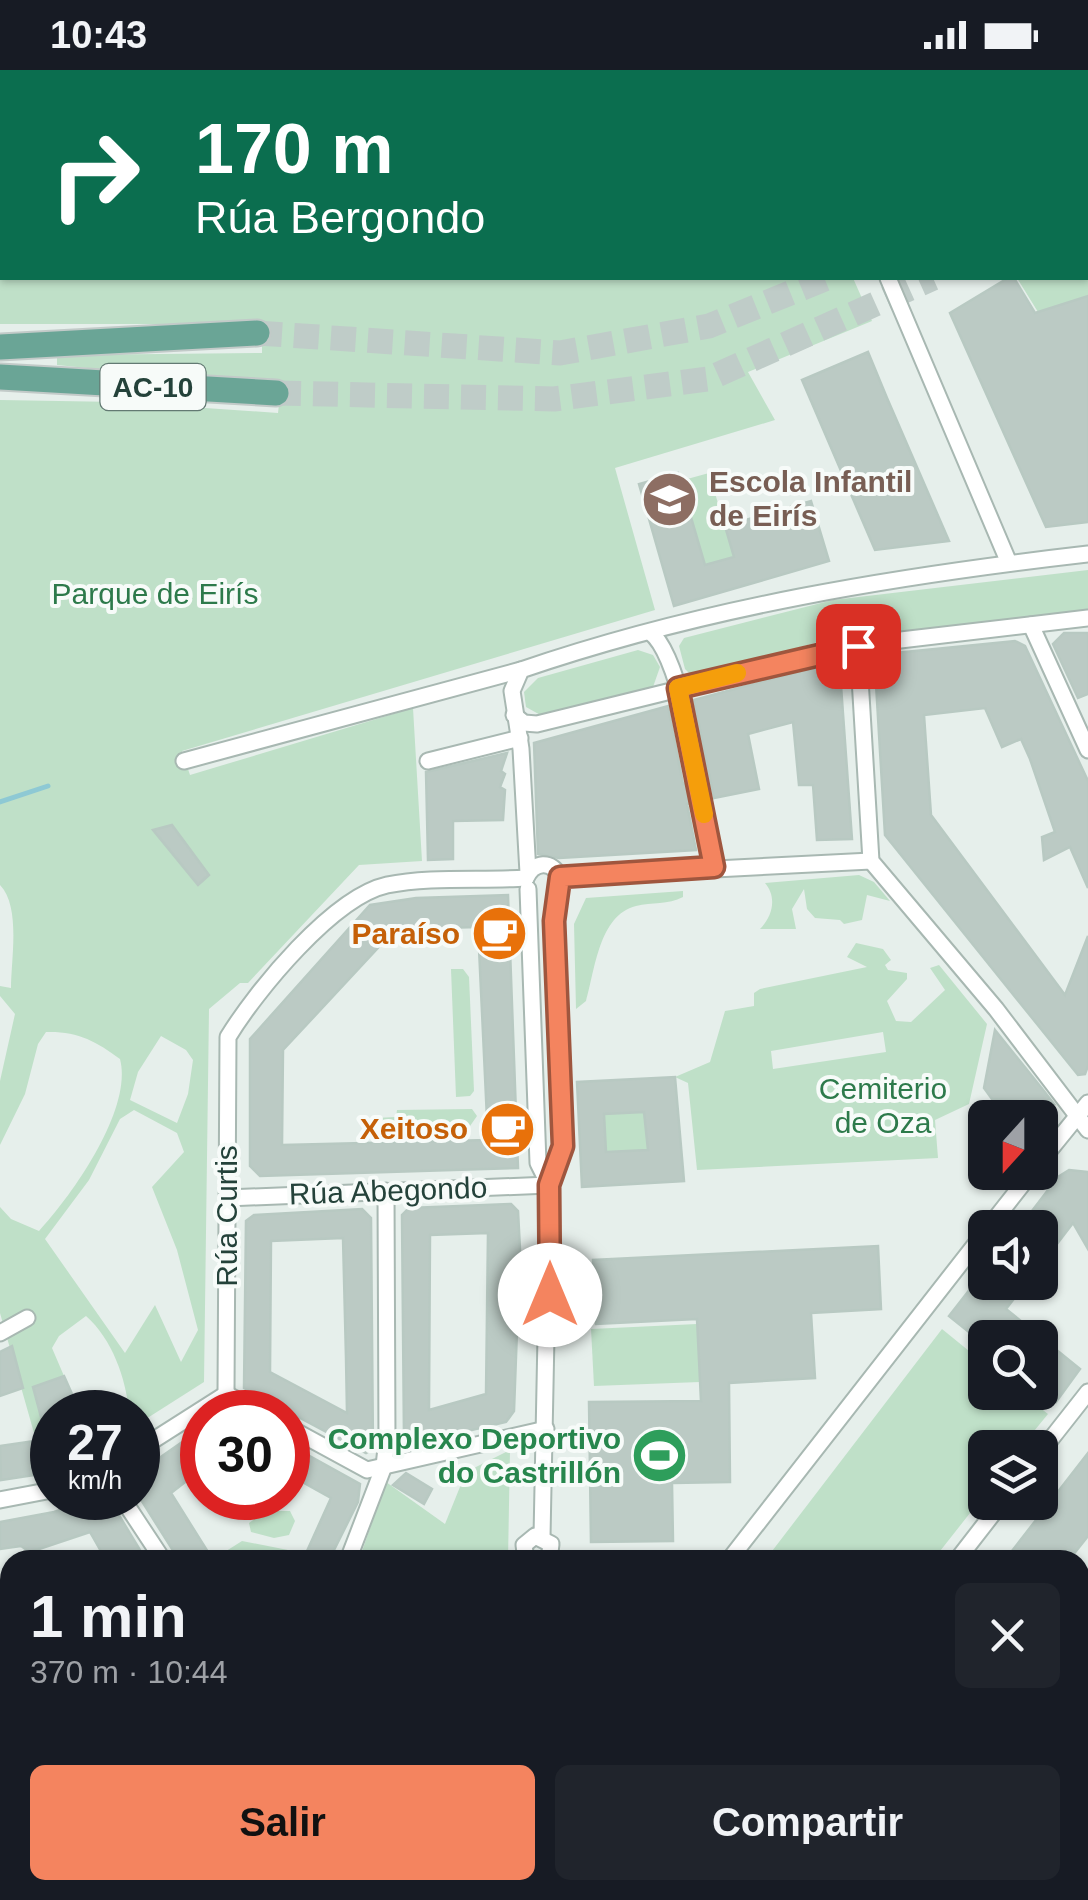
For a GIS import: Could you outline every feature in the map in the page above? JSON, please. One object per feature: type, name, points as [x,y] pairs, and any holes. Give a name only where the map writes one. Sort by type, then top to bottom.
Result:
[{"type":"main road","name":"AC-10","points":[[0,343],[258,333]]},
{"type":"main road","name":"AC-10","points":[[0,379],[276,394]]},
{"type":"street","points":[[889,280],[1009,563]]},
{"type":"street","points":[[184,761],[650,632],[834,588],[1088,554]]},
{"type":"street","points":[[514,715],[524,723],[538,724],[858,646],[1088,618]]},
{"type":"street","points":[[1031,625],[1088,750]]},
{"type":"street","points":[[650,632],[662,642],[678,688],[714,867]]},
{"type":"street","points":[[858,646],[871,861],[1084,1109],[1088,1130]]},
{"type":"street","points":[[522,670],[512,692],[520,738],[538,1163],[549,1185]]},
{"type":"street","points":[[486,680],[512,692]]},
{"type":"street","points":[[428,761],[520,738]]},
{"type":"street","points":[[527,880],[542,899],[558,885],[714,867],[871,861]]},
{"type":"street","points":[[527,880],[543,864],[554,868],[558,885],[563,1146],[549,1185],[542,1536]]},
{"type":"street","name":"Rúa Curtis","points":[[226,1390],[228,1038],[240,1017],[316,931],[365,892],[389,885],[527,880]]},
{"type":"street","points":[[1058,1140],[1084,1109]]},
{"type":"street","name":"Rúa Abegondo","points":[[227,1198],[549,1185]]},
{"type":"street","points":[[352,1550],[384,1466],[386,1190]]},
{"type":"street","points":[[1003,1210],[1018,1190]]},
{"type":"street","points":[[737,1550],[968,1254]]},
{"type":"street","points":[[0,1333],[27,1318]]},
{"type":"street","points":[[1058,1430],[1088,1392]]},
{"type":"street","points":[[310,1439],[367,1470],[546,1429]]},
{"type":"street","points":[[0,1500],[30,1494]]},
{"type":"street","points":[[137,1520],[156,1550]]},
{"type":"street","points":[[965,1550],[988,1520]]},
{"type":"street","points":[[542,1536],[551,1544],[551,1550]]},
{"type":"street","points":[[523,1550],[526,1541],[542,1536]]},
{"type":"green space","name":"Parque de Eirís","points":[[0,280],[854,280],[872,321],[748,372],[775,420],[615,468],[655,610],[182,751],[190,775],[413,708],[422,861],[359,865],[248,983],[240,983],[209,1009],[204,1382],[191,1390],[180,1390],[180,1397],[160,1410],[160,1390],[126,1390],[110,1348],[86,1316],[59,1336],[52,1348],[64,1376],[30,1390],[30,1419],[0,1313],[0,1207],[11,1219],[39,1231],[68,1196],[97,1150],[118,1102],[122,1079],[120,1059],[103,1047],[77,1035],[46,1032],[38,1044],[25,1094],[0,1145],[0,1081],[15,1014],[0,996],[0,986],[11,988],[13,920],[7,895],[0,885],[0,400],[118,402],[278,413],[281,387],[57,365],[57,356],[63,355],[262,353],[262,324],[0,324]],"holes":[[[161,1036],[186,1050],[193,1060],[188,1094],[177,1123],[130,1100],[138,1072]],[[134,1110],[177,1133],[184,1152],[152,1187],[177,1250],[198,1330],[181,1362],[155,1305],[125,1353],[45,1239],[89,1180],[120,1119]]]},
{"type":"green space","points":[[1018,280],[1088,280],[1088,296],[1038,312]]},
{"type":"green space","points":[[709,473],[734,557],[705,565],[680,481]]},
{"type":"green space","points":[[1088,570],[1088,610],[818,642],[693,677],[685,669],[679,646],[684,638],[833,600]]},
{"type":"green space","points":[[638,650],[653,655],[660,667],[653,687],[544,717],[526,707],[524,692],[538,678]]},
{"type":"green space","points":[[859,875],[874,882],[890,901],[867,895],[862,920],[844,924],[840,920],[815,918],[807,909],[804,889],[792,909],[796,929],[760,929],[772,906],[765,883]]},
{"type":"green space","points":[[683,891],[683,897],[677,900],[636,906],[614,920],[600,945],[586,1001],[576,1009],[574,924],[586,898]]},
{"type":"green space","name":"Cemiterio de Oza","points":[[856,943],[883,949],[891,960],[885,965],[888,970],[907,973],[907,979],[887,1001],[896,1021],[911,1022],[945,990],[930,968],[939,965],[987,1024],[968,1104],[935,1120],[938,1158],[697,1170],[688,1083],[675,1077],[710,1062],[725,1011],[754,1006],[754,993],[760,989],[867,967],[847,957]],"holes":[[[883,1032],[886,1052],[773,1069],[771,1051]]]},
{"type":"green space","points":[[451,969],[463,969],[469,977],[474,1091],[470,1096],[456,1097]]},
{"type":"green space","points":[[472,1109],[477,1116],[470,1126],[375,1131],[375,1118],[396,1117],[397,1110]]},
{"type":"green space","points":[[644,1112],[648,1150],[606,1152],[604,1114]]},
{"type":"green space","points":[[697,1324],[700,1382],[594,1386],[591,1329]]},
{"type":"green space","points":[[942,1329],[968,1350],[968,1410],[1043,1410],[1048,1414],[1035,1430],[968,1430],[968,1516],[941,1550],[773,1550]]},
{"type":"green space","points":[[510,1450],[508,1550],[362,1550],[386,1482],[445,1524],[466,1472]]},
{"type":"green space","points":[[295,1521],[289,1535],[274,1538],[251,1532],[249,1523]]},
{"type":"green space","points":[[242,1541],[288,1550],[228,1550]]},
{"type":"building","points":[[1005,280],[1015,280],[1035,313],[1088,296],[1088,522],[1046,527],[950,313]]},
{"type":"building","points":[[868,352],[949,541],[875,550],[802,380]]},
{"type":"building","points":[[678,473],[705,565],[734,557],[725,526],[811,501],[829,561],[674,606],[639,484]]},
{"type":"building","points":[[1064,633],[1088,633],[1088,694],[1078,698],[1053,644]]},
{"type":"building","points":[[1015,641],[1025,646],[1088,781],[1088,888],[1070,847],[1044,860],[1042,837],[1055,832],[1030,759],[1021,739],[1002,747],[985,708],[924,715],[931,815],[1065,995],[1088,936],[1085,1074],[1078,1075],[885,835],[875,667],[885,654]]},
{"type":"building","points":[[828,664],[840,672],[852,839],[817,840],[813,785],[799,785],[793,722],[748,734],[759,789],[714,798],[694,700]]},
{"type":"building","points":[[668,706],[683,784],[689,783],[692,803],[687,804],[696,850],[559,858],[538,854],[534,743]]},
{"type":"building","points":[[507,753],[500,787],[505,790],[503,820],[453,821],[453,859],[428,860],[426,772]]},
{"type":"building","points":[[172,825],[209,875],[198,885],[153,830]]},
{"type":"building","points":[[508,895],[518,1168],[260,1176],[250,1166],[250,1039],[370,905],[416,898]],"holes":[[[478,927],[488,1140],[282,1145],[283,1050],[390,935],[402,934],[402,929]]]},
{"type":"building","points":[[995,1030],[1051,1100],[992,1099],[984,1088]]},
{"type":"building","points":[[675,1077],[684,1181],[582,1187],[577,1082]],"holes":[[[644,1112],[648,1150],[606,1152],[604,1114]]]},
{"type":"building","points":[[1069,1170],[1088,1172],[1088,1249],[1073,1223],[1058,1243],[1058,1210],[1033,1210],[1048,1190],[1058,1190],[1058,1177]]},
{"type":"building","points":[[511,1204],[518,1211],[520,1249],[514,1411],[506,1422],[413,1444],[404,1438],[402,1215],[409,1208]],"holes":[[[488,1233],[486,1394],[429,1410],[430,1235]]]},
{"type":"building","points":[[362,1209],[371,1218],[373,1449],[366,1453],[310,1423],[310,1393],[347,1413],[343,1238],[271,1241],[270,1372],[304,1390],[244,1388],[246,1221],[254,1215]]},
{"type":"building","points":[[878,1246],[881,1309],[811,1313],[815,1378],[729,1383],[730,1482],[672,1483],[673,1541],[591,1542],[589,1402],[701,1401],[697,1319],[596,1324],[593,1260]]},
{"type":"building","points":[[968,1292],[968,1300],[1013,1300],[1006,1309],[1020,1320],[968,1320],[968,1331],[949,1316]]},
{"type":"building","points":[[12,1346],[23,1388],[0,1396],[0,1352]]},
{"type":"building","points":[[1058,1351],[1080,1369],[1058,1399]]},
{"type":"building","points":[[64,1376],[70,1390],[34,1390],[33,1387]]},
{"type":"building","points":[[30,1442],[30,1476],[1,1480],[0,1446]]},
{"type":"building","points":[[180,1444],[180,1486],[171,1493],[180,1507],[180,1520],[188,1520],[207,1550],[173,1550],[154,1520],[160,1520],[160,1458]]},
{"type":"building","points":[[1088,1453],[1088,1536],[1077,1550],[1013,1550],[1036,1520],[1058,1520],[1058,1492]]},
{"type":"building","points":[[310,1456],[360,1484],[358,1502],[334,1550],[308,1550],[331,1498],[310,1486]]},
{"type":"building","points":[[406,1473],[432,1489],[424,1504],[393,1485]]},
{"type":"building","points":[[30,1516],[30,1520],[122,1520],[140,1550],[100,1550],[90,1532],[36,1550],[21,1546],[0,1549],[0,1522]]},
{"type":"waterway","points":[[0,802],[48,786]]},
{"type":"tunnel","points":[[257,333],[560,353],[709,326],[822,280]]},
{"type":"tunnel","points":[[276,393],[554,399],[708,379],[929,280]]},
{"type":"slow traffic","points":[[704,814],[678,688],[737,673]]},
{"type":"place","name":"Escola Infantil de Eirís","points":[[670,499]]},
{"type":"place","name":"Paraíso","points":[[499,934]]},
{"type":"place","name":"Xeitoso","points":[[507,1129]]},
{"type":"place","name":"Complexo Deportivo do Castrillón","points":[[660,1456]]},
{"type":"route","points":[[550,1295],[549,1185],[559,1168],[563,1146],[554,921],[560,877],[714,867],[678,688],[858,646]]}]
